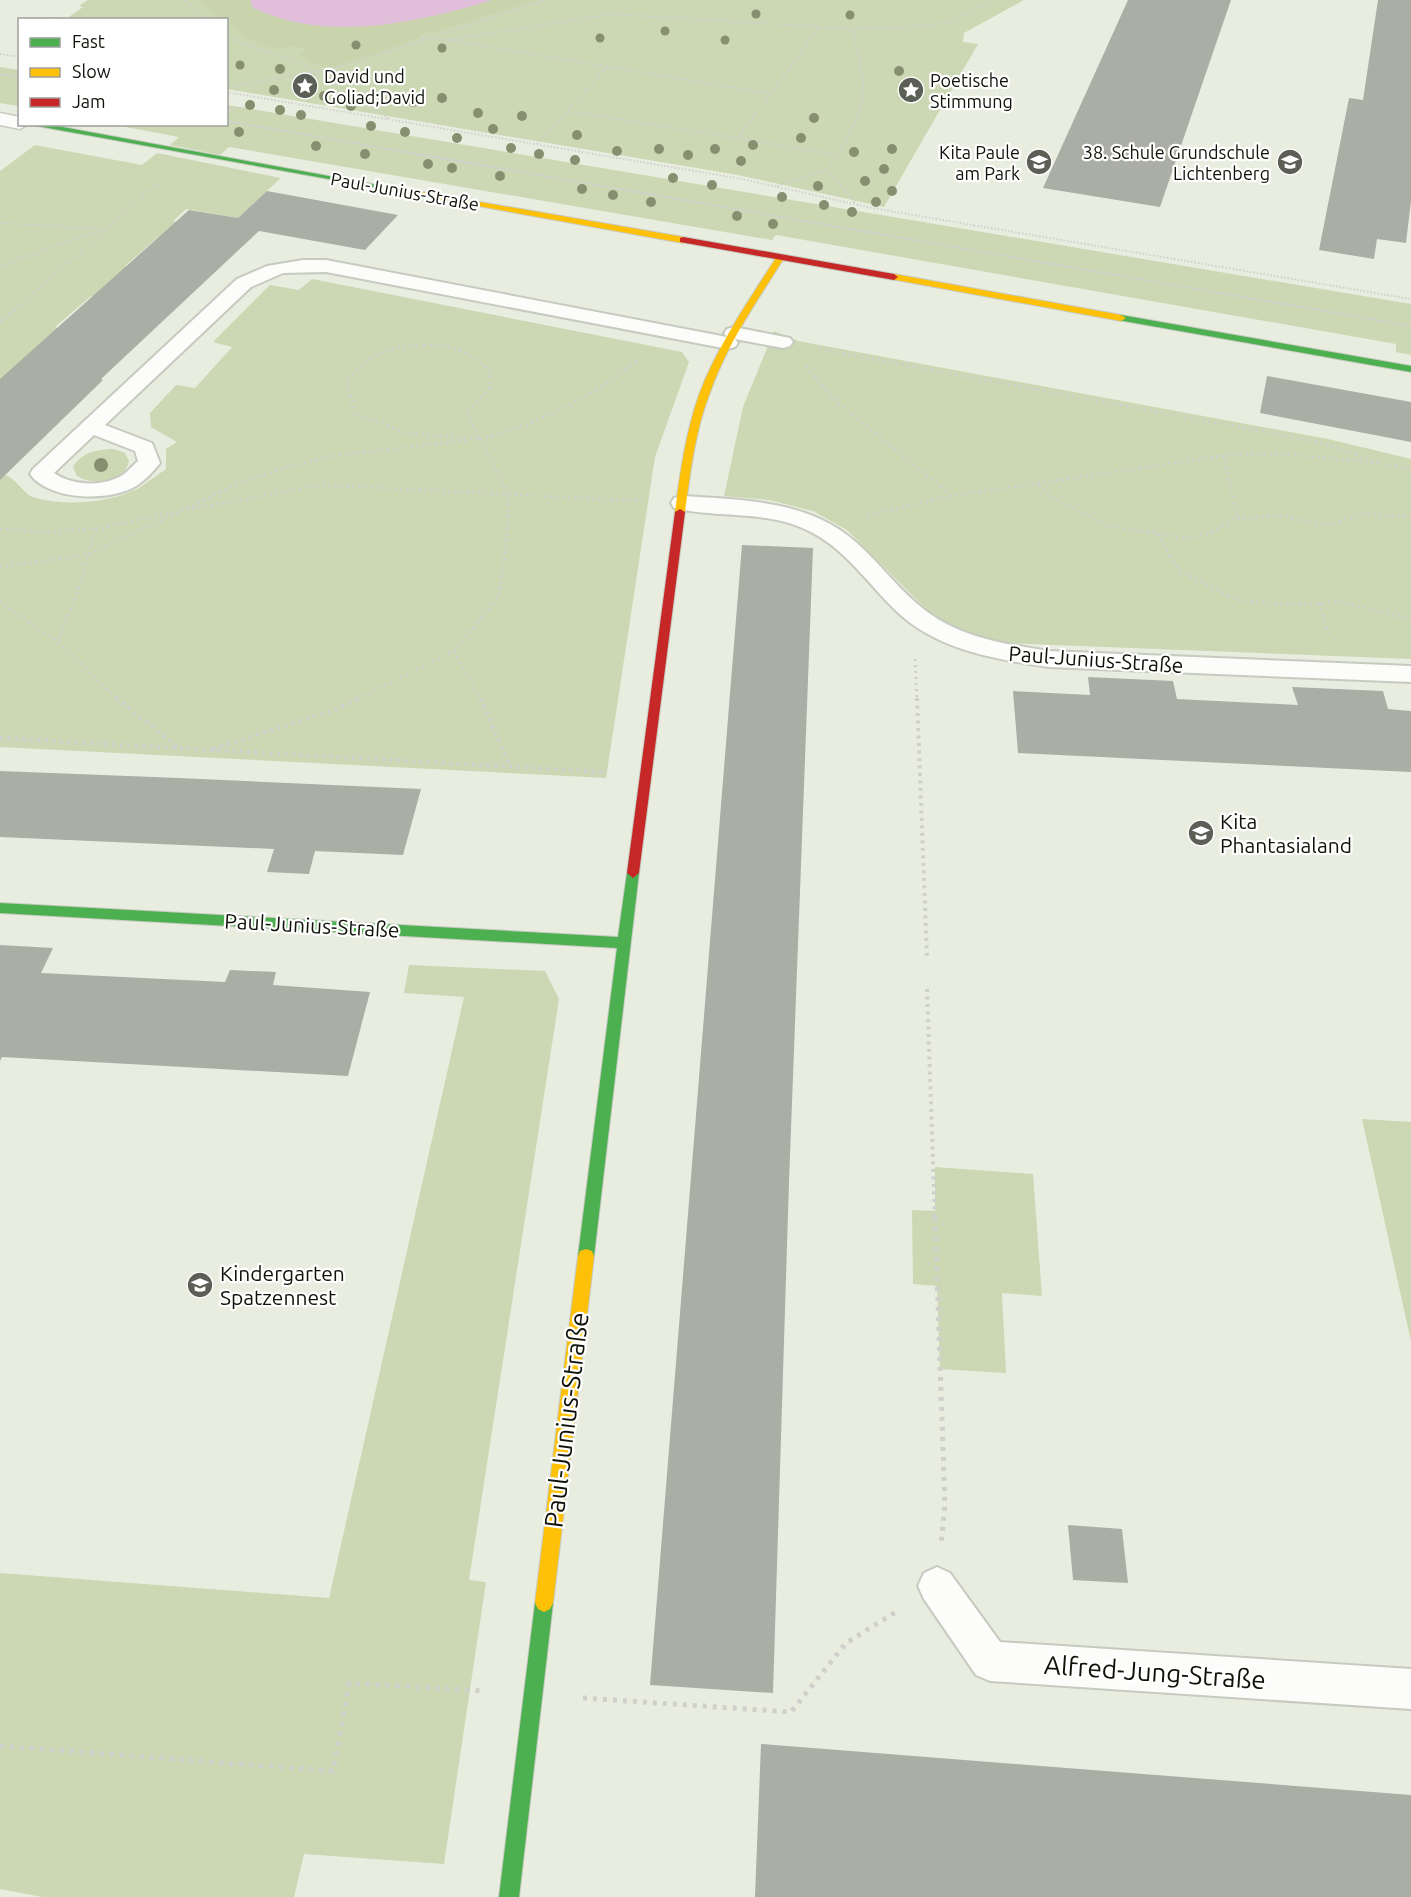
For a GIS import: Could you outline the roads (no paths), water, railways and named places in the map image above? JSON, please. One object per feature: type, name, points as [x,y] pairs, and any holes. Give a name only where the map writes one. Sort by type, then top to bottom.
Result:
[{"type":"street","points":[[0,119],[18,123]]},
{"type":"street","name":"Paul-Junius-Straße","points":[[41,126],[1411,369]]},
{"type":"street","name":"Paul-Junius-Straße","points":[[509,1897],[623,943],[648,774],[686,467],[696,421],[708,384],[731,338],[780,258]]},
{"type":"street","name":"Paul-Junius-Straße","points":[[0,908],[623,943]]},
{"type":"lane","points":[[93,428],[244,284],[261,273],[283,266],[326,266],[731,338],[783,342]]},
{"type":"lane","name":"Paul-Junius-Straße","points":[[682,503],[778,514],[820,528],[846,547],[914,614],[967,641],[1001,653],[1049,659],[1411,674]]},
{"type":"lane","name":"Alfred-Jung-Straße","points":[[937,1586],[990,1661],[1411,1689]]},
{"type":"tram line","points":[[0,74],[18,78]]},
{"type":"tram line","points":[[228,121],[1411,326]]},
{"type":"place","name":"David und Goliad;David","points":[[305,86]]},
{"type":"place","name":"Poetische Stimmung","points":[[911,90]]},
{"type":"place","name":"Kita Paule am Park","points":[[1039,162]]},
{"type":"place","name":"38. Schule Grundschule Lichtenberg","points":[[1290,162]]},
{"type":"place","name":"Kita Phantasialand","points":[[1201,833]]},
{"type":"place","name":"Kindergarten Spatzennest","points":[[200,1285]]}]
